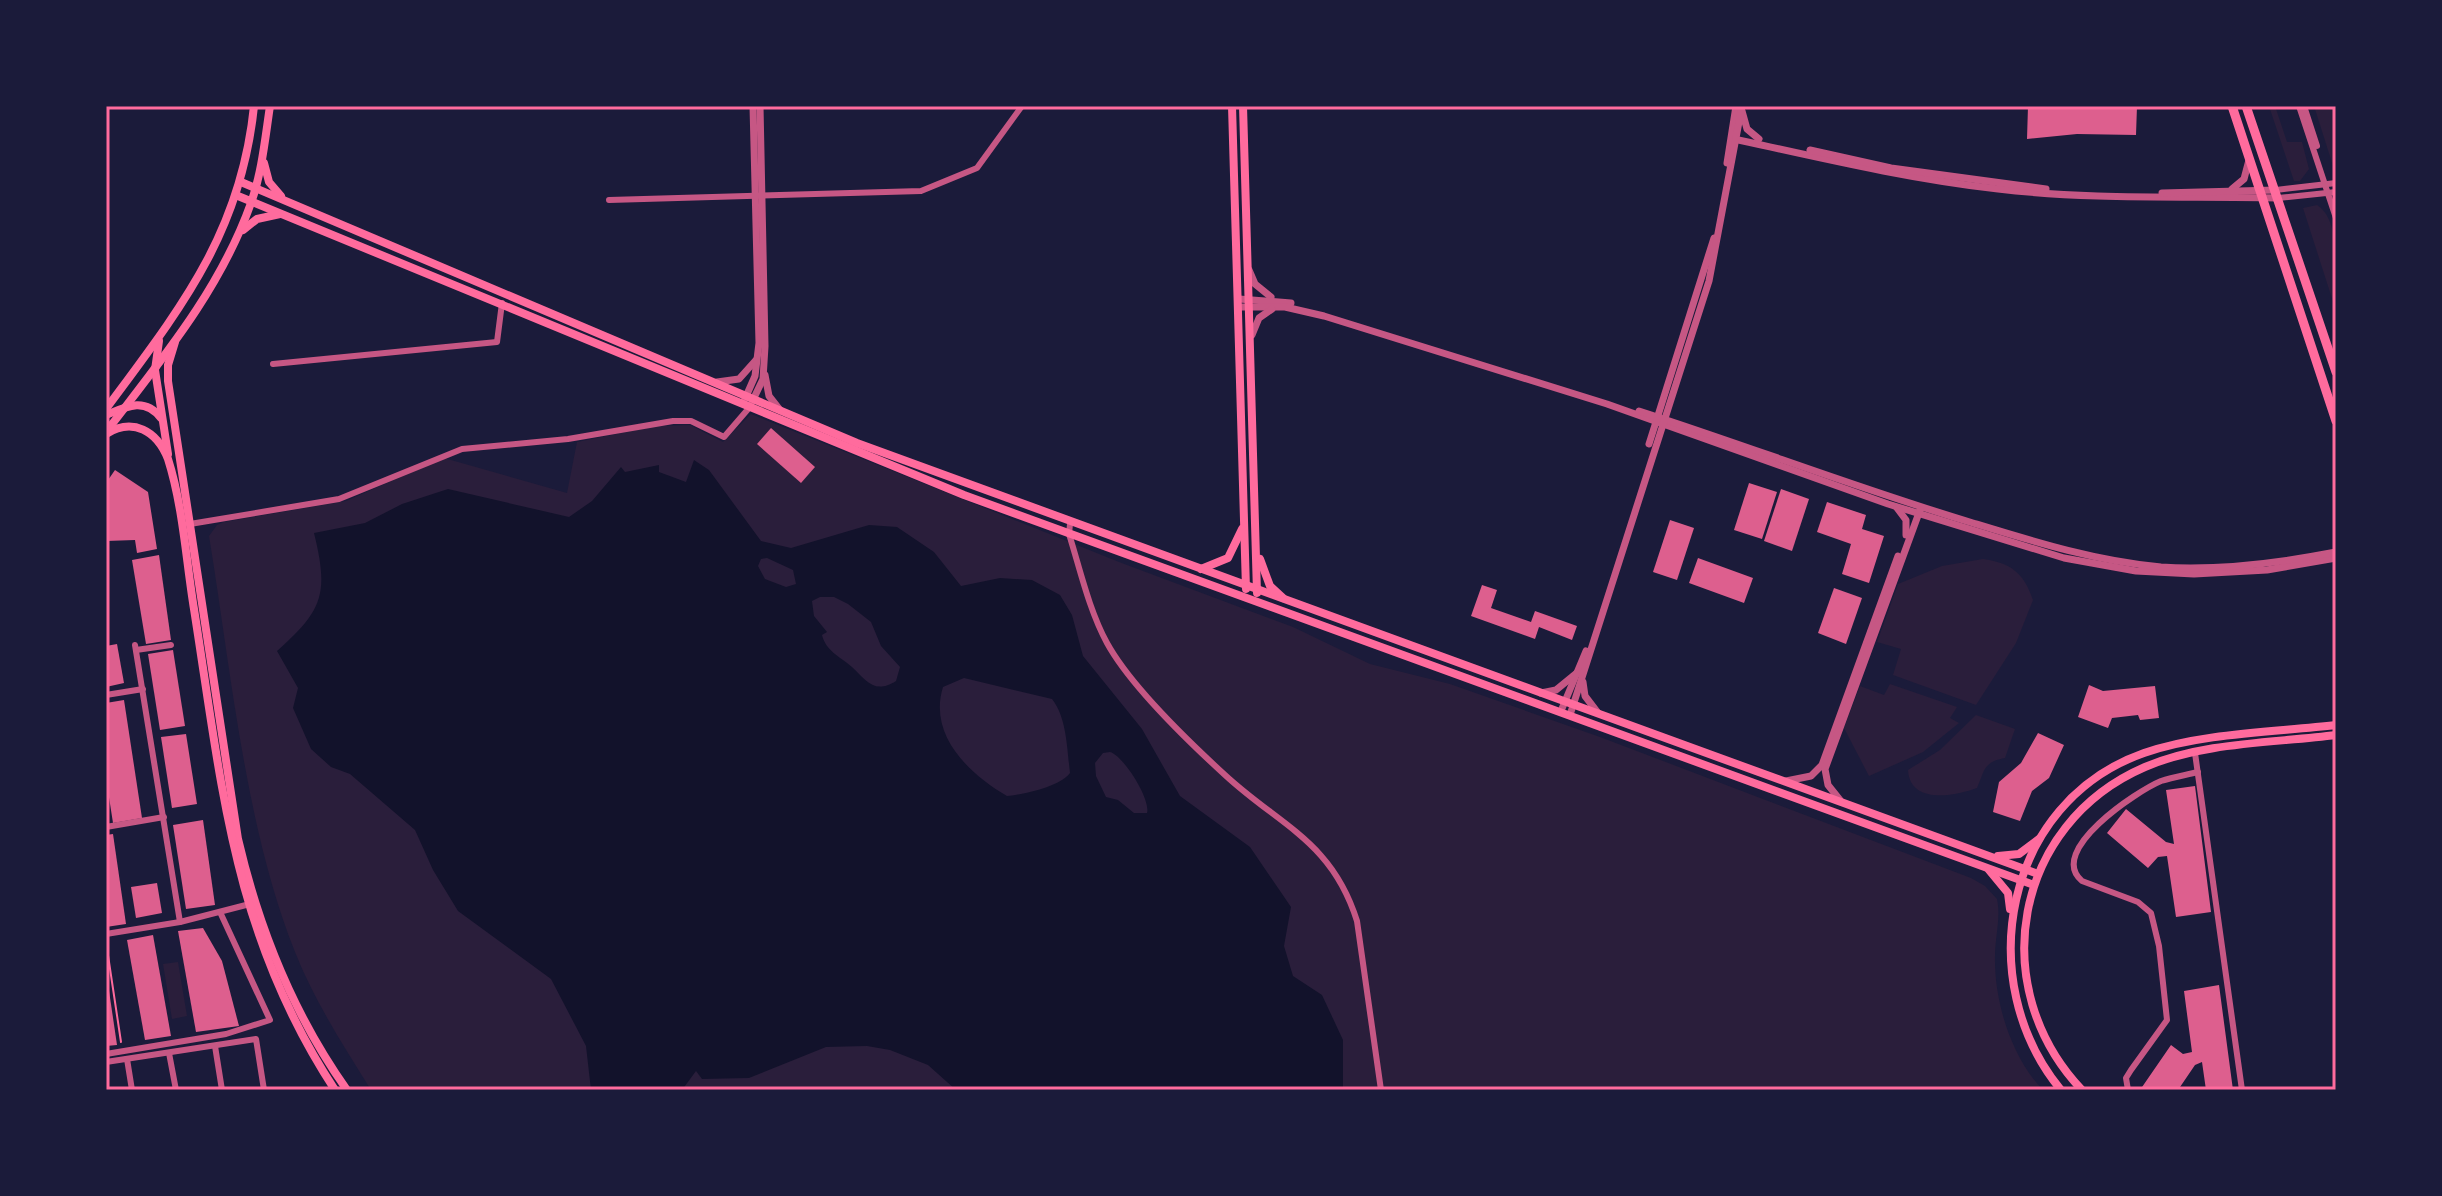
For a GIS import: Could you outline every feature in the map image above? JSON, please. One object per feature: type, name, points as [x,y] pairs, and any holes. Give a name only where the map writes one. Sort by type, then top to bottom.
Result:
[{"type":"main road","points":[[106,409],[200,277],[238,196],[254,106]]},
{"type":"main road","points":[[106,433],[211,290],[236,241],[256,187],[270,106]]},
{"type":"main road","points":[[1232,106],[1244,303],[1246,597]]},
{"type":"main road","points":[[1243,106],[1248,262],[1244,303],[1250,345],[1258,601]]},
{"type":"main road","points":[[2232,106],[2336,421]]},
{"type":"main road","points":[[2246,106],[2336,372]]},
{"type":"main road","points":[[264,150],[269,182],[288,201]]},
{"type":"main road","points":[[241,182],[712,382],[748,402],[782,411],[1070,529],[1246,586],[1535,692],[1567,708],[1599,715],[2038,874]]},
{"type":"main road","points":[[238,196],[748,402],[1246,597],[1567,708],[2034,885]]},
{"type":"main road","points":[[236,241],[257,219],[290,215]]},
{"type":"main road","points":[[164,329],[157,347],[155,370],[226,815],[246,905],[277,984],[335,1090]]},
{"type":"main road","points":[[175,342],[168,365],[168,381],[238,839],[252,900],[301,1016],[347,1090]]},
{"type":"main road","points":[[106,415],[125,407],[148,405],[163,421],[181,466]]},
{"type":"main road","points":[[106,433],[125,426],[146,430],[160,443],[170,468]]},
{"type":"main road","points":[[1193,568],[1214,566],[1228,558],[1239,541],[1245,514]]},
{"type":"main road","points":[[1256,532],[1265,576],[1276,592],[1290,602]]},
{"type":"main road","points":[[2010,929],[2025,869],[2045,833],[2057,816],[2103,774],[2144,753],[2188,743],[2336,725]]},
{"type":"main road","points":[[2082,1090],[2047,1045],[2032,1011],[2025,976],[2024,945],[2034,885],[2065,828],[2101,792],[2146,766],[2195,753],[2336,735]]},
{"type":"main road","points":[[1984,854],[2019,854],[2045,833]]},
{"type":"main road","points":[[1982,865],[1998,878],[2008,893],[2010,976],[2019,1017],[2038,1059],[2061,1090]]},
{"type":"street","points":[[753,106],[765,363],[769,396],[782,411]]},
{"type":"street","points":[[748,402],[758,355],[760,106]]},
{"type":"street","points":[[609,200],[921,191],[977,168],[1022,106]]},
{"type":"street","points":[[1740,106],[1702,283],[1666,401],[1681,428],[1888,504],[1917,509],[1944,521],[2064,558],[2136,571],[2231,573],[2336,555]]},
{"type":"street","points":[[1740,106],[1747,129],[1758,142]]},
{"type":"street","points":[[2302,106],[2336,207]]},
{"type":"street","points":[[1734,137],[1891,168],[2017,186],[2130,194],[2226,191],[2277,194],[2331,188]]},
{"type":"street","points":[[1567,708],[1582,672],[1659,421],[1709,281],[1732,164],[1734,137]]},
{"type":"street","points":[[1732,164],[1742,148],[1758,142],[1884,171],[1998,189],[2128,198],[2262,194]]},
{"type":"street","points":[[2226,191],[2244,179],[2250,165],[2247,150]]},
{"type":"street","points":[[2331,188],[2336,218]]},
{"type":"street","points":[[2243,196],[2263,207],[2272,222]]},
{"type":"street","points":[[1248,262],[1255,284],[1285,304],[1637,413],[1917,509],[2070,552],[2161,567],[2250,565],[2336,555]]},
{"type":"street","points":[[273,364],[497,342],[502,303]]},
{"type":"street","points":[[1244,303],[1285,304]]},
{"type":"street","points":[[1250,345],[1259,318],[1268,310],[1285,304]]},
{"type":"street","points":[[712,382],[739,379],[754,365],[758,355]]},
{"type":"street","points":[[190,524],[339,499],[435,458],[481,446],[568,439],[673,421],[691,421],[724,437],[748,402],[765,363]]},
{"type":"street","points":[[1637,413],[1651,410],[1666,401]]},
{"type":"street","points":[[1637,413],[1647,424],[1651,446]]},
{"type":"street","points":[[1651,446],[1661,435],[1681,428]]},
{"type":"street","points":[[1888,504],[1903,514],[1908,537]]},
{"type":"street","points":[[1849,805],[1831,791],[1825,769],[1917,509]]},
{"type":"street","points":[[1781,781],[1811,776],[1822,765],[1908,537],[1920,523],[1944,521]]},
{"type":"street","points":[[1070,529],[1107,643],[1133,679],[1226,776],[1284,820],[1333,869],[1357,921],[1381,1090]]},
{"type":"street","points":[[171,645],[135,647],[180,922]]},
{"type":"street","points":[[1535,692],[1556,690],[1582,672]]},
{"type":"street","points":[[1582,672],[1585,696],[1599,715]]},
{"type":"street","points":[[106,695],[143,689]]},
{"type":"street","points":[[2195,753],[2242,1090]]},
{"type":"street","points":[[2128,1090],[2126,1078],[2167,1020],[2154,919],[2138,902],[2076,877],[2075,854],[2103,819],[2138,793],[2162,781],[2198,772]]},
{"type":"street","points":[[106,827],[164,817]]},
{"type":"street","points":[[106,934],[180,922],[246,905]]},
{"type":"street","points":[[106,1054],[226,1034],[270,1020],[220,912]]},
{"type":"street","points":[[106,1062],[256,1039],[264,1090]]},
{"type":"street","points":[[215,1046],[222,1090]]},
{"type":"street","points":[[169,1053],[176,1090]]},
{"type":"street","points":[[127,1059],[132,1090]]},
{"type":"path","points":[[106,941],[123,1051]]},
{"type":"shaded area","points":[[2269,106],[2275,106],[2287,142],[2302,142],[2309,169],[2300,181],[2294,181]]},
{"type":"shaded area","points":[[2314,106],[2336,106],[2336,169],[2334,169]]},
{"type":"shaded area","points":[[2317,205],[2325,213],[2334,238],[2336,311],[2303,208]]},
{"type":"shaded area","points":[[751,414],[1119,562],[1293,627],[1370,664],[1450,684],[1600,737],[1971,878],[1985,886],[1997,899],[1995,973],[2001,1009],[2013,1045],[2043,1090],[371,1090],[311,988],[278,904],[252,801],[209,536],[217,525],[224,522],[346,501],[444,458],[567,493],[577,442],[656,426],[690,425],[723,442]]},
{"type":"shaded area","points":[[694,460],[709,470],[761,541],[791,548],[869,525],[897,527],[934,552],[961,586],[1000,578],[1032,580],[1060,595],[1072,615],[1083,656],[1142,729],[1180,796],[1250,847],[1291,907],[1284,946],[1293,976],[1322,995],[1343,1040],[1343,1090],[956,1090],[928,1065],[890,1050],[867,1046],[826,1047],[749,1078],[702,1079],[696,1071],[682,1090],[591,1090],[586,1046],[551,979],[458,911],[433,870],[415,830],[350,774],[331,767],[311,749],[293,708],[298,688],[277,651],[304,624],[318,600],[321,571],[314,533],[365,523],[402,504],[448,489],[569,517],[592,501],[621,467],[625,472],[659,465],[659,472],[686,482]],"holes":[[[767,558],[793,570],[796,584],[786,587],[765,579],[758,566],[761,559]],[[820,597],[834,597],[871,622],[881,646],[900,667],[896,681],[882,687],[871,684],[830,649],[822,635],[827,632],[814,616],[812,601]],[[964,678],[1052,699],[1063,724],[1070,773],[1050,786],[1023,794],[1007,796],[993,787],[966,764],[947,737],[941,721],[943,687]],[[1103,753],[1116,755],[1129,770],[1141,789],[1147,813],[1134,813],[1118,800],[1106,797],[1096,776],[1095,763]]]},
{"type":"shaded area","points":[[1983,559],[2001,563],[2015,571],[2021,576],[2033,600],[2016,643],[1976,705],[1893,675],[1901,649],[1877,642],[1898,584],[1942,566]]},
{"type":"shaded area","points":[[1890,684],[1957,707],[1950,718],[1959,723],[1923,752],[1869,776],[1844,728],[1860,686],[1884,695]]},
{"type":"shaded area","points":[[1976,715],[2015,729],[2005,758],[1989,765],[1977,788],[1946,795],[1917,789],[1908,770],[1940,750]]},
{"type":"shaded area","points":[[178,962],[187,1016],[172,1019],[163,964]]},
{"type":"building","points":[[2028,106],[2137,106],[2136,135],[2077,134],[2027,139]]},
{"type":"building","points":[[771,428],[815,467],[801,483],[757,444]]},
{"type":"building","points":[[115,470],[148,492],[157,549],[137,553],[135,540],[106,541],[106,483]]},
{"type":"building","points":[[1749,483],[1777,492],[1762,539],[1734,530]]},
{"type":"building","points":[[1781,489],[1809,499],[1792,551],[1764,541]]},
{"type":"building","points":[[1827,502],[1866,515],[1862,529],[1884,536],[1869,583],[1842,574],[1851,544],[1817,532]]},
{"type":"building","points":[[1670,520],[1694,528],[1677,580],[1653,572]]},
{"type":"building","points":[[159,555],[171,640],[146,644],[132,560]]},
{"type":"building","points":[[1698,558],[1753,578],[1744,603],[1689,583]]},
{"type":"building","points":[[1482,585],[1497,590],[1491,608],[1531,622],[1535,611],[1577,626],[1572,640],[1539,627],[1535,639],[1471,616]]},
{"type":"building","points":[[1834,588],[1862,598],[1846,644],[1818,633]]},
{"type":"building","points":[[117,644],[124,683],[106,687],[106,646]]},
{"type":"building","points":[[173,650],[185,726],[160,730],[148,654]]},
{"type":"building","points":[[2089,685],[2103,691],[2155,686],[2159,718],[2140,720],[2138,715],[2112,718],[2108,728],[2078,717]]},
{"type":"building","points":[[124,700],[142,818],[113,823],[106,778],[106,703]]},
{"type":"building","points":[[2038,733],[2064,745],[2049,778],[2032,791],[2020,821],[1993,812],[1999,782],[2021,763]]},
{"type":"building","points":[[186,734],[197,804],[172,808],[161,737]]},
{"type":"building","points":[[2195,786],[2211,912],[2176,917],[2167,856],[2158,857],[2148,868],[2107,833],[2126,809],[2166,842],[2174,844],[2166,790]]},
{"type":"building","points":[[203,820],[215,905],[186,909],[173,825]]},
{"type":"building","points":[[113,834],[126,924],[106,927],[106,835]]},
{"type":"building","points":[[157,883],[162,913],[136,918],[131,887]]},
{"type":"building","points":[[203,928],[222,961],[239,1026],[196,1032],[178,931]]},
{"type":"building","points":[[153,935],[171,1036],[145,1040],[127,940]]},
{"type":"building","points":[[106,985],[117,1045],[106,1046]]},
{"type":"building","points":[[2219,985],[2233,1090],[2206,1090],[2202,1062],[2195,1065],[2178,1090],[2140,1090],[2171,1045],[2183,1054],[2192,1052],[2184,991]]}]
